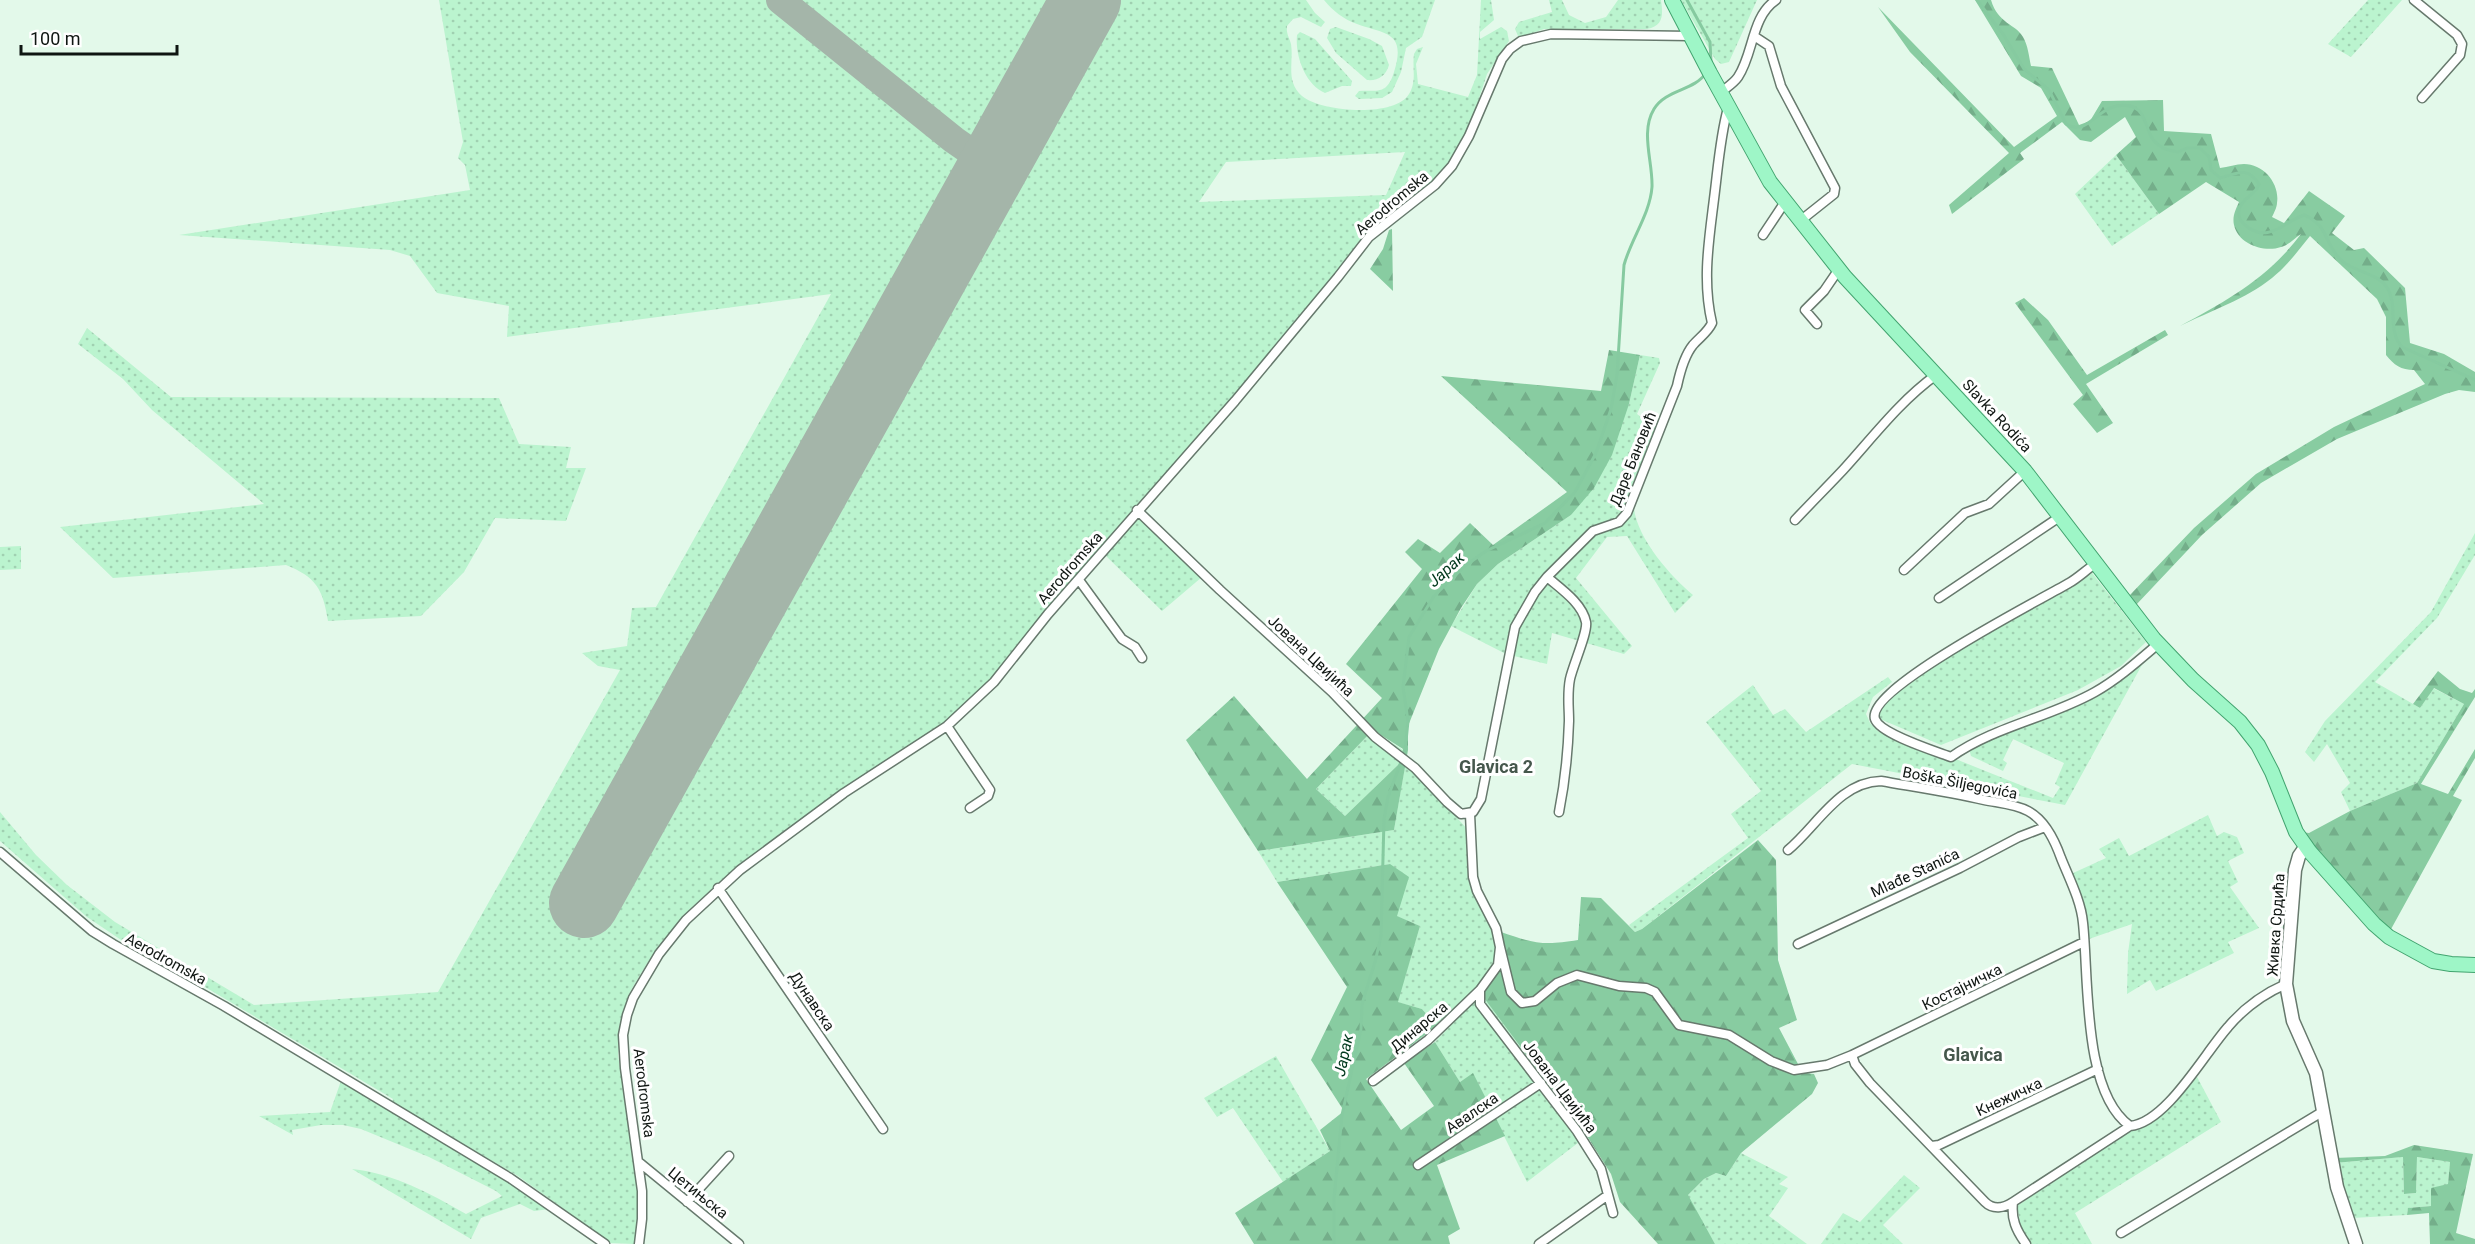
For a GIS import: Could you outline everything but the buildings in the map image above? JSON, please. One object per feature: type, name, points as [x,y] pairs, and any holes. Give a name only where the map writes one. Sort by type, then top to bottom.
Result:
[{"type":"main road","name":"Slavka Rodića","points":[[1672,0],[1720,93],[1770,182],[1839,269],[2025,471],[2158,644],[2240,723],[2258,745],[2272,772],[2296,832],[2306,846],[2389,938],[2433,961],[2475,965]]},
{"type":"main road","name":"Живка Срдића","points":[[2306,846],[2299,856],[2295,870],[2286,984],[2294,1021],[2316,1073],[2337,1187],[2356,1244]]},
{"type":"street","points":[[1720,93],[1738,77],[1765,12],[1776,0]]},
{"type":"street","points":[[2414,0],[2457,35],[2462,44],[2460,55],[2422,98]]},
{"type":"street","name":"Aerodromska","points":[[639,1244],[642,1219],[639,1163],[625,1068],[623,1035],[627,1015],[639,987],[659,954],[686,920],[718,888],[844,793],[947,726],[994,682],[1048,614],[1137,510],[1235,401],[1369,237],[1435,185],[1452,166],[1469,136],[1502,59],[1510,49],[1521,41],[1551,34],[1690,36]]},
{"type":"street","points":[[1754,36],[1769,46],[1786,95],[1835,188],[1834,194],[1800,221]]},
{"type":"street","name":"Даре Бановић","points":[[1470,814],[1476,809],[1481,799],[1515,627],[1535,592],[1547,577],[1593,531],[1619,522],[1627,513],[1677,386],[1680,370],[1690,348],[1710,328],[1712,322],[1706,280],[1722,129],[1728,107]]},
{"type":"street","points":[[1763,235],[1785,202]]},
{"type":"street","points":[[1817,324],[1805,310],[1824,291],[1839,269]]},
{"type":"street","points":[[1795,520],[1890,416],[1923,384],[1936,375]]},
{"type":"street","points":[[1904,570],[1965,513],[1989,504],[2025,471]]},
{"type":"street","name":"Јована Цвијића","points":[[1137,510],[1220,590],[1332,692],[1375,737],[1415,768],[1458,813],[1470,814]]},
{"type":"street","points":[[1939,598],[2061,516]]},
{"type":"street","points":[[2095,564],[2071,582],[1966,641],[1898,684],[1878,704],[1874,712],[1876,722],[1891,732],[1951,757],[1971,743],[2094,693],[2114,680],[2158,644]]},
{"type":"street","points":[[1547,577],[1581,610],[1586,621],[1587,632],[1577,651],[1568,691],[1569,720],[1565,757],[1567,768],[1559,812]]},
{"type":"street","points":[[1079,580],[1122,639],[1135,647],[1142,657]]},
{"type":"street","points":[[947,726],[990,790],[988,796],[970,808]]},
{"type":"street","name":"Boška Šiljegovića","points":[[1788,850],[1844,794],[1870,781],[1904,785],[2029,811],[2054,840],[2083,921],[2088,1012],[2098,1069],[2115,1111],[2121,1120],[2130,1126]]},
{"type":"street","points":[[1470,814],[1473,877],[1477,891],[1496,928],[1500,947],[1498,965],[1480,990]]},
{"type":"street","name":"Mlađe Stanića","points":[[1798,944],[2044,827]]},
{"type":"street","name":"Aerodromska","points":[[0,852],[92,931],[234,1012],[510,1178],[605,1244]]},
{"type":"street","name":"Дунавска","points":[[718,888],[883,1129]]},
{"type":"street","name":"Костајничка","points":[[1500,947],[1512,992],[1522,1003],[1535,1001],[1557,983],[1577,975],[1620,986],[1646,988],[1660,998],[1679,1026],[1729,1035],[1771,1061],[1794,1070],[1827,1065],[1852,1055],[2084,942]]},
{"type":"street","points":[[1852,1055],[1854,1064],[1925,1143],[1932,1146],[1937,1155],[1989,1206],[1997,1208],[2008,1206],[2130,1126],[2145,1123],[2159,1112],[2186,1082],[2229,1025],[2260,997],[2286,984]]},
{"type":"street","name":"Јована Цвијића","points":[[1480,990],[1480,1004],[1577,1131],[1601,1169],[1613,1213]]},
{"type":"street","name":"Динарска","points":[[1373,1081],[1428,1040],[1480,990]]},
{"type":"street","name":"Кнежичка","points":[[1932,1146],[1939,1145],[2098,1069]]},
{"type":"street","name":"Авалска","points":[[1418,1165],[1541,1083]]},
{"type":"street","points":[[2121,1233],[2322,1112]]},
{"type":"street","points":[[687,1202],[729,1156]]},
{"type":"street","name":"Цетињска","points":[[639,1163],[739,1244]]},
{"type":"street","points":[[1539,1244],[1608,1196]]},
{"type":"street","points":[[2013,1202],[2012,1214],[2016,1231],[2026,1244]]},
{"type":"green space","points":[[439,0],[1306,0],[1325,22],[1321,27],[1301,17],[1293,19],[1287,26],[1292,51],[1291,71],[1294,84],[1302,96],[1311,101],[1325,106],[1357,110],[1389,107],[1401,102],[1409,94],[1413,84],[1414,54],[1417,49],[1423,47],[1416,64],[1418,84],[1468,97],[1477,75],[1481,0],[1491,0],[1494,20],[1480,32],[1480,39],[1501,27],[1507,31],[1509,41],[1487,74],[1472,120],[1449,163],[1434,181],[1368,233],[1208,427],[1026,634],[988,683],[955,715],[915,744],[819,806],[731,872],[690,909],[648,962],[631,990],[624,1008],[618,1055],[638,1187],[639,1212],[634,1244],[611,1243],[518,1176],[200,984],[136,950],[87,917],[0,841],[0,812],[36,855],[67,885],[115,922],[254,1005],[438,992],[620,670],[598,666],[582,653],[627,646],[632,608],[656,607],[831,294],[507,337],[509,306],[437,293],[410,256],[390,250],[179,235],[470,190],[465,165],[458,158],[463,142]],"holes":[[[1405,152],[1386,195],[1199,202],[1226,162]]]},
{"type":"green space","points":[[1324,0],[1435,0],[1422,37],[1406,48],[1401,72],[1392,92],[1382,98],[1359,99],[1355,96],[1359,91],[1377,91],[1388,85],[1397,59],[1398,49],[1395,41],[1391,36],[1347,20]]},
{"type":"green space","points":[[1549,0],[1562,0],[1569,15],[1585,23],[1606,17],[1618,0],[1661,0],[1662,15],[1657,25],[1647,29],[1544,29],[1518,36],[1515,29],[1519,22],[1552,12]]},
{"type":"green space","points":[[1681,0],[1757,0],[1729,62],[1721,64],[1715,59]]},
{"type":"green space","points":[[1975,0],[1991,0],[2002,19],[2020,33],[2026,44],[2031,66],[2052,68],[2079,125],[2090,121],[2102,101],[2163,100],[2164,131],[2211,134],[2220,168],[2241,164],[2251,165],[2258,167],[2269,176],[2277,196],[2272,217],[2284,223],[2309,191],[2345,216],[2332,233],[2354,250],[2364,248],[2405,288],[2410,343],[2444,354],[2475,372],[2475,392],[2459,390],[2445,394],[2337,439],[2261,483],[2202,535],[2136,605],[2129,596],[2194,528],[2256,474],[2334,427],[2425,384],[2414,370],[2398,366],[2386,355],[2386,317],[2377,299],[2310,236],[2283,268],[2262,285],[2180,326],[2246,287],[2275,263],[2301,234],[2287,245],[2274,249],[2260,248],[2246,242],[2236,232],[2234,225],[2234,216],[2239,202],[2206,182],[2159,214],[2116,155],[2136,137],[2125,117],[2091,142],[2080,140],[2062,122],[2020,153],[2024,159],[1952,214],[1949,205],[2009,153],[1910,52],[1878,7],[2014,147],[2057,116],[2041,88],[2021,76]]},
{"type":"green space","points":[[2368,0],[2402,0],[2351,57],[2328,44]]},
{"type":"green space","points":[[1336,27],[1382,46],[1389,65],[1384,75],[1375,80],[1367,80],[1336,53],[1327,38],[1330,29]]},
{"type":"green space","points":[[1300,32],[1315,39],[1352,81],[1351,86],[1342,86],[1325,93],[1312,83],[1303,68],[1298,52],[1297,35]]},
{"type":"green space","points":[[2116,155],[2159,214],[2112,246],[2075,194]]},
{"type":"green space","points":[[1392,229],[1393,291],[1370,269],[1383,249],[1389,230]]},
{"type":"green space","points":[[2024,298],[2048,320],[2087,375],[2165,330],[2168,335],[2086,384],[2113,423],[2097,433],[2073,404],[2083,395],[2015,303]]},
{"type":"green space","points":[[87,328],[171,397],[499,398],[519,444],[571,447],[566,468],[586,468],[566,521],[495,518],[464,572],[421,616],[328,621],[324,600],[316,586],[305,574],[286,565],[113,578],[60,527],[264,504],[152,410],[123,379],[78,344]]},
{"type":"green space","points":[[1609,350],[1640,355],[1629,404],[1612,455],[1594,488],[1571,515],[1498,564],[1477,584],[1439,649],[1408,726],[1408,750],[1394,830],[1258,851],[1186,740],[1234,696],[1307,779],[1382,698],[1346,664],[1422,569],[1405,552],[1418,539],[1440,553],[1470,523],[1493,545],[1567,492],[1441,376],[1601,391]],"holes":[[[1373,730],[1403,749],[1400,763],[1345,816],[1316,789]]]},
{"type":"green space","points":[[1640,355],[1659,358],[1660,363],[1637,414],[1658,429],[1638,482],[1634,512],[1638,525],[1653,552],[1693,595],[1675,613],[1627,536],[1607,537],[1576,578],[1632,646],[1624,654],[1552,633],[1547,664],[1506,654],[1451,626],[1477,584],[1498,564],[1571,515],[1629,404]]},
{"type":"green space","points":[[1140,518],[1202,577],[1162,611],[1105,555]]},
{"type":"green space","points":[[2475,533],[2475,555],[2437,618],[2375,682],[2420,708],[2433,688],[2464,704],[2417,783],[2350,811],[2341,792],[2350,783],[2327,744],[2314,762],[2305,752],[2325,721],[2431,612]]},
{"type":"green space","points":[[21,546],[21,569],[0,570],[0,547]]},
{"type":"green space","points":[[2089,569],[2146,642],[2121,666],[2078,690],[1941,745],[1880,719],[1878,703],[1936,663]]},
{"type":"green space","points":[[2149,652],[2065,805],[1852,764],[1642,929],[1635,932],[1629,925],[1748,838],[1731,814],[1761,791],[1706,722],[1753,685],[1773,715],[1785,709],[1806,732],[1888,677],[1892,682],[1873,697],[1866,714],[1870,723],[1878,731],[1940,759],[1953,758],[2053,798],[2060,787],[2055,784],[2064,763],[2013,739],[2003,760],[2007,763],[2003,771],[1971,756],[1969,749],[2097,694]]},
{"type":"green space","points":[[2438,671],[2460,689],[2472,693],[2475,689],[2475,697],[2421,784],[2448,794],[2475,749],[2475,758],[2453,796],[2462,800],[2390,931],[2302,832],[2309,833],[2350,811],[2417,783],[2464,704],[2434,688],[2420,708],[2413,704]]},
{"type":"green space","points":[[1373,730],[1403,750],[1400,763],[1345,816],[1316,789]]},
{"type":"green space","points":[[1405,766],[1419,776],[1469,831],[1471,881],[1475,897],[1494,928],[1497,958],[1485,981],[1437,1026],[1422,1009],[1397,1002],[1420,926],[1396,916],[1390,864],[1277,882],[1258,851],[1394,830]]},
{"type":"green space","points":[[2208,815],[2217,836],[2224,832],[2237,837],[2244,853],[2228,861],[2238,882],[2230,887],[2259,928],[2228,942],[2234,953],[2156,991],[2150,980],[2127,994],[2128,953],[2132,924],[2089,939],[2085,917],[2071,874],[2106,858],[2099,849],[2119,838],[2129,856]]},
{"type":"green space","points":[[1758,840],[1776,860],[1778,960],[1797,1020],[1779,1028],[1798,1064],[1806,1073],[1814,1074],[1818,1083],[1812,1094],[1741,1153],[1726,1176],[1716,1173],[1704,1179],[1688,1195],[1715,1244],[1658,1244],[1620,1202],[1611,1174],[1587,1136],[1481,994],[1497,973],[1501,951],[1501,932],[1538,942],[1556,943],[1578,940],[1581,897],[1601,898],[1635,932]]},
{"type":"green space","points":[[1390,864],[1409,877],[1397,916],[1420,926],[1398,1002],[1422,1009],[1437,1026],[1366,1079],[1401,1130],[1434,1106],[1404,1063],[1435,1042],[1460,1082],[1473,1073],[1505,1136],[1437,1165],[1460,1229],[1448,1236],[1450,1244],[1254,1244],[1235,1213],[1330,1151],[1320,1130],[1344,1111],[1311,1060],[1347,987],[1277,882]]},
{"type":"green space","points":[[1481,994],[1587,1136],[1527,1182],[1473,1074],[1460,1082],[1435,1042]]},
{"type":"green space","points":[[1276,1056],[1330,1151],[1283,1182],[1233,1108],[1217,1117],[1204,1098]]},
{"type":"green space","points":[[2196,1075],[2221,1122],[2075,1213],[2092,1244],[2024,1244],[2017,1206],[2130,1131],[2161,1116]]},
{"type":"green space","points":[[341,1081],[505,1179],[550,1209],[534,1211],[520,1204],[481,1218],[471,1239],[352,1169],[397,1180],[466,1214],[502,1196],[496,1191],[429,1157],[361,1129],[343,1125],[321,1125],[292,1130],[293,1135],[259,1116],[330,1112]]},
{"type":"green space","points":[[2414,1145],[2473,1154],[2456,1233],[2475,1239],[2475,1244],[2430,1244],[2429,1213],[2407,1215],[2408,1208],[2431,1206],[2431,1188],[2448,1184],[2450,1162],[2417,1157],[2416,1193],[2404,1194],[2403,1157],[2334,1163],[2335,1158],[2385,1156]]},
{"type":"green space","points":[[1741,1153],[1788,1177],[1779,1184],[1788,1188],[1769,1216],[1807,1244],[1715,1244],[1687,1196],[1704,1179],[1716,1173],[1726,1176]]},
{"type":"green space","points":[[2403,1157],[2404,1194],[2416,1193],[2417,1157],[2450,1162],[2448,1184],[2431,1206],[2408,1208],[2407,1215],[2352,1218],[2334,1163]]},
{"type":"green space","points":[[1904,1175],[1920,1188],[1883,1225],[1903,1244],[1821,1244],[1843,1213],[1860,1222]]},
{"type":"waterway","name":"Јарак","points":[[1687,0],[1710,42],[1711,62]]},
{"type":"waterway","points":[[1977,0],[2003,34],[2024,69],[2049,90],[2066,124],[2081,127],[2110,108],[2119,105],[2130,106],[2136,108],[2144,118],[2151,137],[2162,147],[2178,152],[2187,148],[2200,148],[2209,157],[2211,170],[2220,178],[2241,172],[2250,174],[2259,184],[2239,209],[2240,218],[2245,225],[2261,233],[2276,230],[2304,215],[2312,219],[2322,229],[2341,260],[2384,283],[2391,296],[2395,334],[2402,347],[2475,380]]},
{"type":"waterway","name":"Јарак","points":[[1334,1244],[1334,1199],[1342,1115],[1361,1029],[1362,1004],[1381,936],[1384,819],[1388,797],[1405,751],[1408,721],[1403,687],[1409,637],[1434,596],[1465,566],[1486,551],[1545,523],[1575,492],[1596,453],[1611,409],[1617,375],[1624,265],[1651,197],[1652,177],[1647,137],[1650,118],[1659,102],[1701,79],[1706,73]]},
{"type":"taxiway","points":[[780,0],[954,140],[993,167]]},
{"type":"runway","points":[[584,903],[1086,0]]},
{"type":"district","name":"Glavica 2","points":[[1496,767]]},
{"type":"district","name":"Glavica","points":[[1973,1055]]}]
